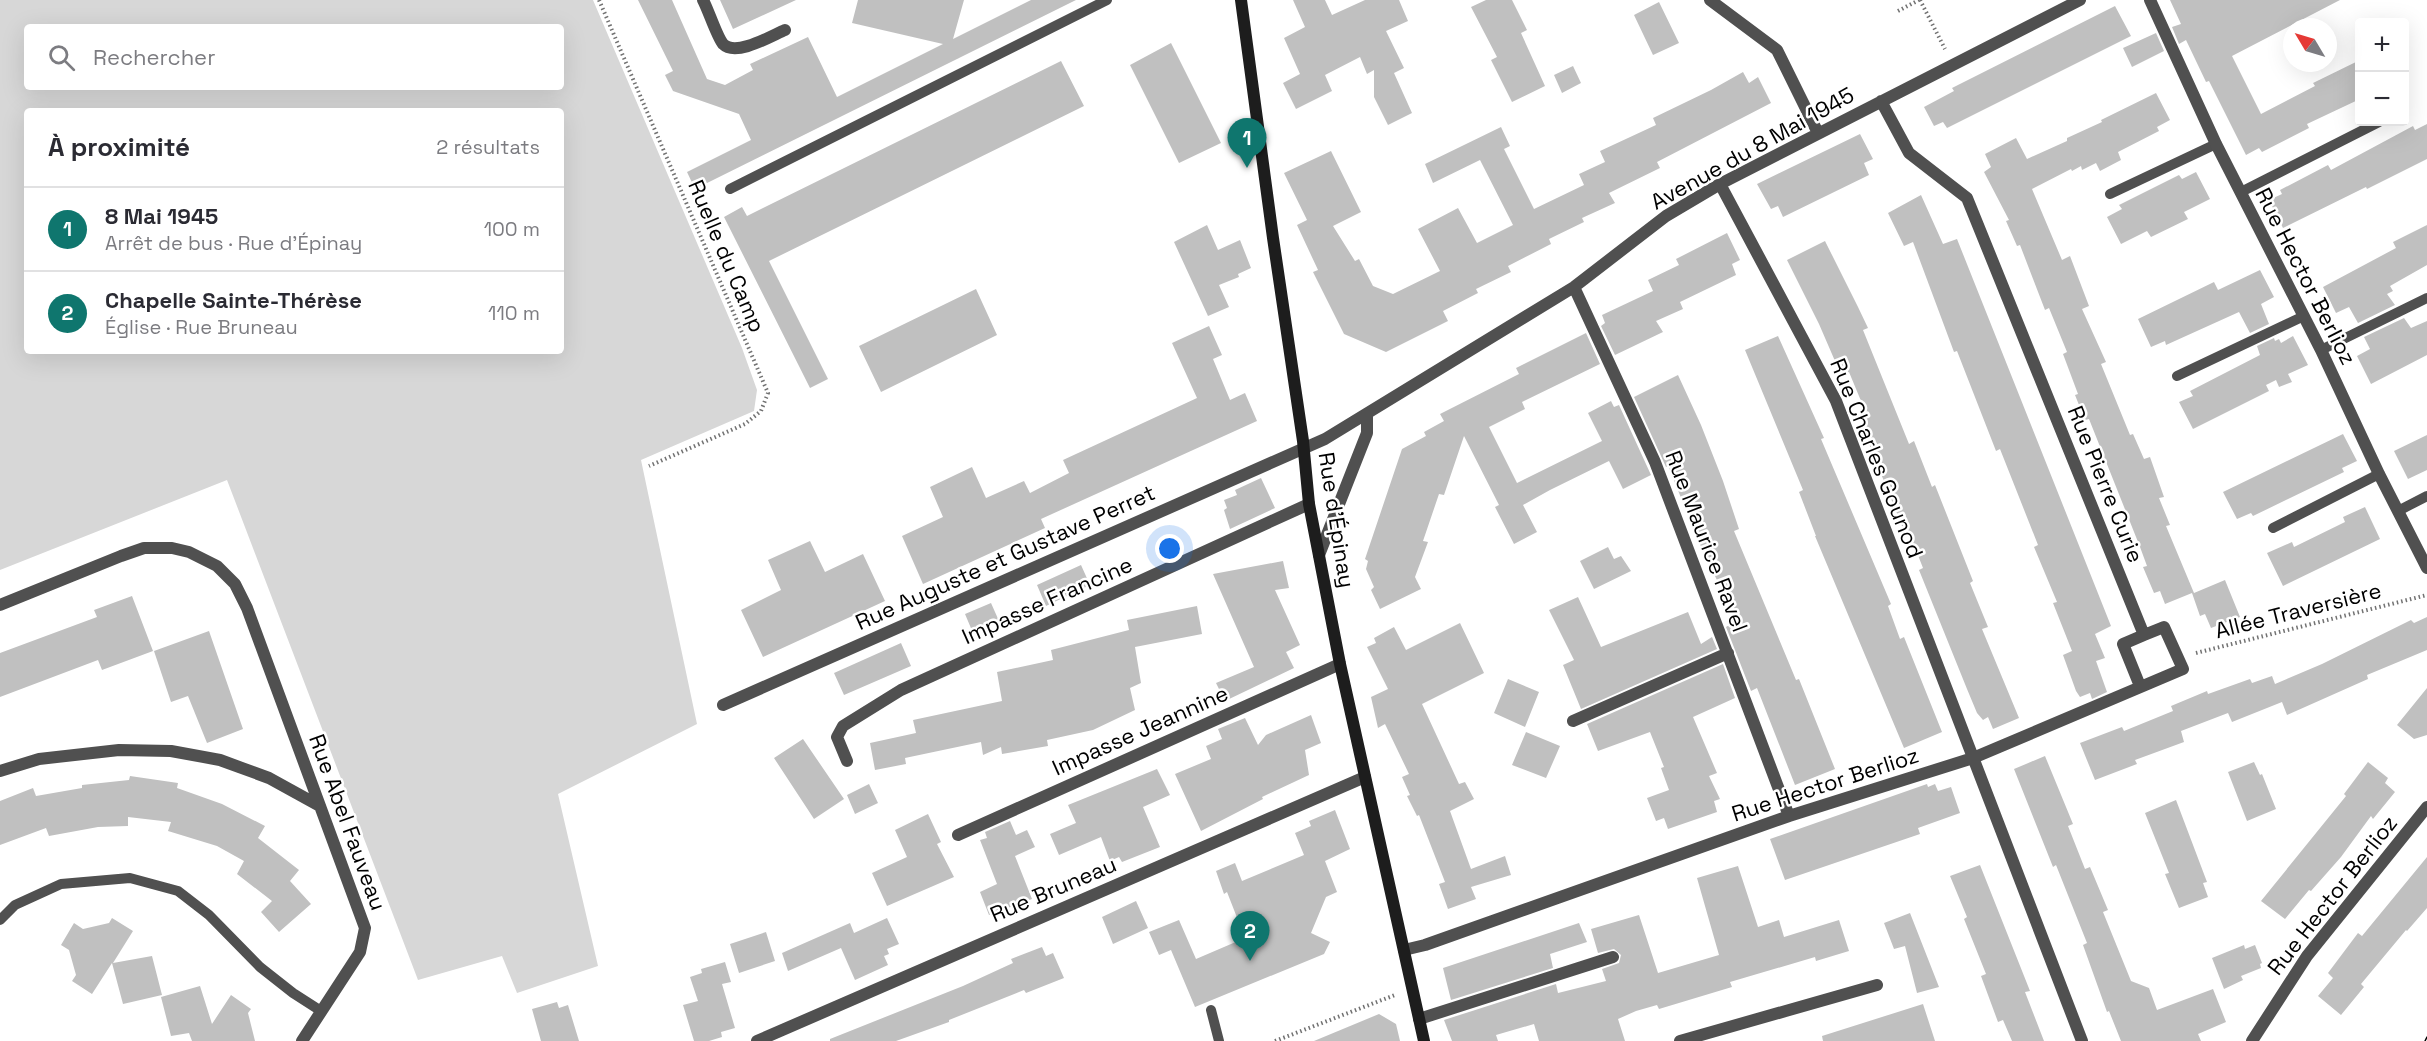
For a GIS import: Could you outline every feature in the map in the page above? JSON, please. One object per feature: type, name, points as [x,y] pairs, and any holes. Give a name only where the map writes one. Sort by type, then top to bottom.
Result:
[{"type":"main road","name":"Rue d'Épinay","points":[[1241,0],[1304,448],[1309,504],[1340,664],[1424,1041]]},
{"type":"street","points":[[703,0],[723,44],[733,49],[744,48],[785,30]]},
{"type":"street","points":[[1710,0],[1777,50],[1818,133]]},
{"type":"street","name":"Avenue du 8 Mai 1945","points":[[1304,448],[1325,439],[1367,414],[1574,287],[1665,216],[1720,183],[2080,0]]},
{"type":"street","name":"Rue Hector Berlioz","points":[[2150,0],[2216,144],[2321,350],[2379,474],[2427,568]]},
{"type":"street","name":"Rue Pierre Curie","points":[[1881,101],[1908,153],[1967,198],[2144,635]]},
{"type":"street","name":"Rue Charles Gounod","points":[[1720,183],[1836,401],[1973,758]]},
{"type":"street","name":"Rue Maurice Ravel","points":[[1574,287],[1655,462],[1789,816]]},
{"type":"street","points":[[1319,555],[1367,432],[1367,414]]},
{"type":"street","name":"Rue Auguste et Gustave Perret","points":[[723,705],[1304,448]]},
{"type":"street","name":"Impasse Francine","points":[[848,761],[837,737],[843,726],[901,690],[1309,504]]},
{"type":"street","name":"Rue Abel Fauveau","points":[[0,605],[144,548],[172,548],[197,555],[217,566],[235,584],[247,608],[365,928],[360,952],[342,989],[321,1011],[306,1040]]},
{"type":"street","points":[[2082,1041],[1973,758],[2183,669],[2164,627],[2123,644],[2140,686]]},
{"type":"street","points":[[1573,721],[1728,653]]},
{"type":"street","name":"Impasse Jeannine","points":[[958,835],[1340,664]]},
{"type":"street","points":[[0,771],[39,759],[119,750],[171,751],[220,760],[269,778],[318,805]]},
{"type":"street","name":"Rue Hector Berlioz","points":[[1404,950],[1425,945],[1789,816],[1973,758]]},
{"type":"street","name":"Rue Bruneau","points":[[757,1041],[1365,777]]},
{"type":"street","name":"Rue Hector Berlioz","points":[[2252,1041],[2307,956],[2427,807]]},
{"type":"street","points":[[1419,1020],[1613,957]]},
{"type":"street","points":[[1680,1041],[1877,985]]},
{"type":"lane","points":[[730,189],[1107,0]]},
{"type":"lane","points":[[2241,192],[2371,126]]},
{"type":"lane","points":[[2109,194],[2216,144]]},
{"type":"lane","points":[[2321,350],[2427,298]]},
{"type":"lane","points":[[2177,376],[2304,316]]},
{"type":"lane","points":[[2273,528],[2379,474]]},
{"type":"lane","points":[[2398,511],[2427,496]]},
{"type":"lane","points":[[0,920],[15,905],[61,884],[130,878],[178,891],[209,915],[260,967],[292,993],[321,1011]]},
{"type":"lane","points":[[1211,1010],[1219,1041]]},
{"type":"path","name":"Ruelle du Camp","points":[[599,0],[768,393],[761,411],[745,424],[649,466]]},
{"type":"path","points":[[1898,11],[1920,0],[1954,66]]},
{"type":"path","name":"Allée Traversière","points":[[2177,657],[2427,595]]},
{"type":"path","points":[[1275,1041],[1412,988]]},
{"type":"shaded area","points":[[0,0],[593,0],[742,348],[757,390],[754,411],[641,460],[697,724],[558,794],[598,966],[517,993],[502,956],[418,980],[227,480],[0,570]]},
{"type":"building","points":[[638,0],[672,0],[707,79],[725,85],[753,70],[750,64],[808,37],[837,97],[943,44],[852,23],[858,0],[964,0],[953,39],[1031,0],[1076,0],[695,189],[687,172],[751,140],[739,114],[673,91],[665,75],[673,71]]},
{"type":"building","points":[[720,0],[796,0],[733,29]]},
{"type":"building","points":[[1293,0],[1325,0],[1332,15],[1365,0],[1399,0],[1408,21],[1386,31],[1404,68],[1394,73],[1412,113],[1388,125],[1374,97],[1374,70],[1367,74],[1360,57],[1325,75],[1332,91],[1296,109],[1283,83],[1300,74],[1284,38],[1305,27]]},
{"type":"building","points":[[1486,0],[1512,0],[1527,30],[1521,33],[1545,86],[1512,102],[1491,60],[1497,57],[1471,7]]},
{"type":"building","points":[[2170,0],[2340,0],[2305,18],[2283,18],[2283,30],[2232,56],[2261,114],[2315,86],[2313,83],[2355,62],[2355,101],[2307,124],[2309,128],[2262,152],[2259,148],[2246,155],[2186,40],[2179,44],[2172,27],[2181,24]]},
{"type":"building","points":[[1659,2],[1679,43],[1653,55],[1634,15]]},
{"type":"building","points":[[2115,6],[2131,36],[1947,128],[1943,122],[1934,126],[1924,107],[1954,91],[1952,88]]},
{"type":"building","points":[[2156,33],[2164,51],[2132,67],[2123,48]]},
{"type":"building","points":[[1171,43],[1221,143],[1179,163],[1130,65]]},
{"type":"building","points":[[1061,61],[1084,106],[769,261],[828,379],[810,388],[724,217],[742,207],[747,216]]},
{"type":"building","points":[[1573,66],[1581,83],[1562,93],[1554,75]]},
{"type":"building","points":[[1743,72],[1749,83],[1758,77],[1771,103],[1657,162],[1660,168],[1609,193],[1615,203],[1582,218],[1584,222],[1549,239],[1551,244],[1508,266],[1511,272],[1476,289],[1478,293],[1443,311],[1448,321],[1386,352],[1344,334],[1313,272],[1318,270],[1297,225],[1307,220],[1284,173],[1331,151],[1361,212],[1333,226],[1355,261],[1359,259],[1373,286],[1393,294],[1440,271],[1418,229],[1458,208],[1477,243],[1513,225],[1480,160],[1433,183],[1425,164],[1501,127],[1510,146],[1504,149],[1534,209],[1584,185],[1579,174],[1605,162],[1600,151],[1656,125],[1653,118]]},
{"type":"building","points":[[2156,93],[2170,120],[2157,127],[2159,131],[2118,152],[2121,160],[2100,171],[2096,163],[2082,170],[2081,166],[2032,189],[2062,260],[2070,256],[2089,306],[2082,309],[2106,362],[2101,364],[2130,435],[2133,434],[2144,459],[2150,457],[2164,497],[2159,498],[2170,525],[2166,526],[2194,593],[2225,580],[2240,617],[2211,628],[2205,614],[2200,616],[2192,593],[2165,604],[2160,591],[2154,593],[2143,567],[2147,566],[2140,547],[2089,419],[2085,420],[2075,395],[2078,394],[2063,354],[2067,352],[2049,308],[2045,310],[2020,245],[2017,246],[2006,221],[2009,220],[1984,172],[1991,167],[1985,154],[2016,138],[2027,159],[2067,141],[2067,138]]},
{"type":"building","points":[[2427,124],[2427,159],[2283,228],[2269,200],[2282,194],[2280,190],[2328,165],[2331,170],[2413,126],[2415,130]]},
{"type":"building","points":[[1860,134],[1873,159],[1864,163],[1869,175],[1783,217],[1778,206],[1771,209],[1757,184]]},
{"type":"building","points":[[2196,172],[2210,199],[2184,212],[2188,219],[2151,237],[2147,231],[2121,244],[2107,217],[2122,209],[2119,205],[2179,175],[2182,179]]},
{"type":"building","points":[[1921,195],[1943,244],[1957,239],[2111,626],[2095,634],[2105,658],[2096,661],[2107,692],[2092,699],[2090,693],[2080,697],[2076,691],[2063,655],[2072,651],[2053,603],[2057,602],[2034,547],[2038,545],[2000,449],[1996,451],[1957,351],[1954,352],[1913,242],[1904,246],[1888,213]]},
{"type":"building","points":[[1207,225],[1218,250],[1240,240],[1251,268],[1238,274],[1239,277],[1219,285],[1229,307],[1208,316],[1174,242]]},
{"type":"building","points":[[2427,225],[2427,265],[2390,286],[2393,291],[2387,294],[2395,305],[2358,323],[2349,307],[2336,313],[2323,287],[2396,248],[2393,242]]},
{"type":"building","points":[[1727,233],[1740,260],[1732,264],[1736,275],[1680,302],[1683,309],[1656,321],[1663,332],[1615,355],[1601,326],[1605,323],[1602,315],[1653,291],[1648,280],[1679,265],[1676,259]]},
{"type":"building","points":[[1825,241],[1868,328],[1863,330],[1909,444],[1914,441],[1932,487],[1935,485],[1973,581],[1970,583],[1988,627],[1982,629],[2019,718],[1993,729],[1988,717],[1983,720],[1977,713],[1919,570],[1923,568],[1908,530],[1904,531],[1861,424],[1863,423],[1860,415],[1866,413],[1849,372],[1843,375],[1838,368],[1787,260]]},
{"type":"building","points":[[2260,270],[2274,297],[2261,304],[2269,324],[2250,333],[2239,312],[2166,345],[2165,341],[2151,347],[2138,319],[2214,282],[2218,290]]},
{"type":"building","points":[[976,289],[997,335],[881,392],[859,346]]},
{"type":"building","points":[[2404,318],[2411,328],[2427,321],[2427,355],[2371,384],[2357,356],[2370,349],[2364,337]]},
{"type":"building","points":[[1209,326],[1222,355],[1213,359],[1230,400],[1245,393],[1257,421],[1041,519],[1045,528],[923,584],[902,536],[943,517],[930,487],[972,467],[986,498],[1024,481],[1030,493],[1069,473],[1063,460],[1197,398],[1172,343]]},
{"type":"building","points":[[1586,333],[1600,364],[1522,402],[1525,409],[1489,427],[1517,483],[1602,441],[1588,413],[1611,401],[1614,407],[1619,405],[1651,475],[1623,489],[1609,461],[1550,490],[1523,505],[1537,532],[1514,544],[1495,507],[1499,505],[1464,436],[1444,495],[1439,494],[1423,541],[1428,542],[1415,577],[1421,589],[1380,609],[1371,590],[1374,587],[1366,569],[1368,561],[1365,559],[1402,449],[1426,436],[1424,432],[1444,421],[1440,414],[1519,374],[1516,368]]},
{"type":"building","points":[[1778,336],[1824,438],[1821,439],[1891,604],[1888,606],[1900,639],[1904,637],[1942,732],[1904,748],[1815,536],[1799,492],[1803,490],[1745,350]]},
{"type":"building","points":[[2293,336],[2308,365],[2288,374],[2292,382],[2279,387],[2276,380],[2266,385],[2269,391],[2193,429],[2179,402],[2193,396],[2190,391],[2260,355],[2257,346],[2274,338],[2275,341],[2279,339],[2281,343]]},
{"type":"building","points":[[1678,375],[1723,481],[1739,529],[1734,531],[1796,680],[1799,679],[1835,769],[1795,785],[1757,688],[1751,691],[1726,627],[1734,622],[1731,615],[1733,614],[1713,576],[1668,466],[1666,467],[1634,397]]},
{"type":"building","points":[[2343,434],[2357,461],[2342,468],[2344,472],[2253,516],[2251,513],[2237,519],[2223,492]]},
{"type":"building","points":[[2427,435],[2427,470],[2408,479],[2394,451]]},
{"type":"building","points":[[1261,478],[1275,508],[1230,529],[1224,510],[1227,508],[1224,500],[1237,495],[1235,490]]},
{"type":"building","points":[[2365,507],[2380,539],[2283,586],[2267,553],[2292,542],[2294,547],[2345,522],[2343,517]]},
{"type":"building","points":[[810,541],[825,572],[863,554],[885,601],[763,657],[741,610],[781,590],[768,560]]},
{"type":"building","points":[[1608,547],[1614,559],[1621,556],[1631,571],[1594,589],[1580,561]]},
{"type":"building","points":[[1283,561],[1289,588],[1275,590],[1300,645],[1286,652],[1294,668],[1225,701],[1216,683],[1254,667],[1213,574]]},
{"type":"building","points":[[1081,565],[1090,585],[1046,606],[1037,585]]},
{"type":"building","points":[[132,596],[153,651],[102,670],[98,660],[0,697],[0,653],[97,617],[94,610]]},
{"type":"building","points":[[1578,597],[1601,647],[1688,612],[1701,644],[1712,637],[1717,649],[1581,709],[1563,665],[1574,660],[1549,610]]},
{"type":"building","points":[[991,603],[999,621],[973,633],[965,614]]},
{"type":"building","points":[[1197,606],[1202,634],[1135,647],[1141,683],[1130,688],[1135,710],[1093,730],[1047,740],[1048,746],[1002,754],[1001,747],[983,755],[981,742],[905,758],[906,764],[875,770],[870,743],[916,733],[913,720],[1002,701],[997,672],[1053,660],[1051,650],[1129,630],[1127,620]]},
{"type":"building","points":[[2427,617],[2427,650],[2367,675],[2368,679],[2287,715],[2282,702],[2232,722],[2228,713],[2181,731],[2184,742],[2135,760],[2137,764],[2095,780],[2080,743],[2122,727],[2124,731],[2173,711],[2171,706],[2207,691],[2208,694],[2250,679],[2252,683],[2272,676],[2275,684],[2322,664],[2411,620],[2414,623]]},
{"type":"building","points":[[1460,623],[1484,673],[1422,704],[1459,784],[1465,782],[1474,799],[1450,811],[1471,869],[1505,856],[1511,875],[1471,887],[1476,899],[1448,909],[1439,884],[1445,882],[1419,815],[1417,816],[1407,796],[1410,795],[1402,777],[1409,774],[1385,724],[1378,728],[1371,697],[1388,689],[1367,647],[1376,643],[1374,638],[1394,627],[1406,650]]},
{"type":"building","points":[[209,631],[243,729],[207,743],[188,696],[171,702],[154,651]]},
{"type":"building","points":[[901,643],[911,666],[844,695],[834,673]]},
{"type":"building","points":[[1723,664],[1735,698],[1693,717],[1717,773],[1709,776],[1720,799],[1714,801],[1717,812],[1668,829],[1664,818],[1656,821],[1647,798],[1669,790],[1661,768],[1664,767],[1650,732],[1598,751],[1587,724]]},
{"type":"building","points":[[1508,679],[1539,692],[1525,727],[1494,713]]},
{"type":"building","points":[[2427,688],[2427,735],[2414,739],[2397,725]]},
{"type":"building","points":[[1311,715],[1321,743],[1305,750],[1309,775],[1262,797],[1263,799],[1201,831],[1175,774],[1211,759],[1206,746],[1222,739],[1218,729],[1245,718],[1258,745],[1266,735]]},
{"type":"building","points":[[1526,732],[1560,746],[1546,778],[1512,765]]},
{"type":"building","points":[[803,739],[844,799],[814,819],[774,758]]},
{"type":"building","points":[[2045,756],[2073,824],[2068,826],[2085,869],[2090,867],[2108,910],[2103,912],[2131,981],[2149,988],[2157,1010],[2213,989],[2226,1022],[2198,1034],[2201,1041],[2121,1041],[2109,1011],[2107,1012],[2083,945],[2087,943],[2056,865],[2053,867],[2014,769]]},
{"type":"building","points":[[2254,762],[2260,775],[2262,774],[2276,809],[2247,821],[2228,772]]},
{"type":"building","points":[[2368,762],[2388,778],[2385,783],[2395,792],[2373,819],[2371,816],[2341,857],[2285,919],[2261,901],[2346,796],[2344,794]]},
{"type":"building","points":[[1157,769],[1170,795],[1143,807],[1160,847],[1122,862],[1119,857],[1110,861],[1101,837],[1059,855],[1050,834],[1076,823],[1068,805]]},
{"type":"building","points":[[130,776],[178,783],[177,788],[222,804],[265,826],[258,838],[299,870],[290,881],[311,904],[279,932],[261,912],[272,901],[237,874],[244,861],[217,846],[168,831],[171,822],[128,817],[128,826],[98,827],[49,836],[46,828],[0,845],[0,801],[33,788],[36,796],[82,788],[82,785],[129,780]]},
{"type":"building","points":[[869,784],[878,803],[855,814],[847,795]]},
{"type":"building","points":[[1927,784],[1928,787],[1935,784],[1938,791],[1951,787],[1960,813],[1918,828],[1920,834],[1785,880],[1770,839]]},
{"type":"building","points":[[2176,800],[2207,882],[2203,883],[2208,897],[2179,908],[2165,874],[2169,873],[2145,813]]},
{"type":"building","points":[[1335,810],[1350,849],[1325,861],[1337,892],[1326,897],[1311,933],[1330,942],[1324,954],[1195,1007],[1171,950],[1159,955],[1149,932],[1179,920],[1196,959],[1245,938],[1216,871],[1235,863],[1242,881],[1304,855],[1295,833],[1311,826],[1309,821]]},
{"type":"building","points":[[928,814],[941,842],[937,844],[954,877],[887,906],[872,873],[907,857],[895,830]]},
{"type":"building","points":[[1010,821],[1016,835],[1027,830],[1035,847],[1015,856],[1032,899],[989,915],[980,892],[997,884],[980,840],[987,838],[985,832]]},
{"type":"building","points":[[2427,857],[2427,908],[2361,984],[2364,987],[2341,1015],[2318,996],[2333,978],[2328,973],[2358,933],[2362,936]]},
{"type":"building","points":[[1980,865],[2030,991],[2025,992],[2044,1041],[2012,1041],[2003,1020],[1998,1022],[1981,976],[1986,974],[1964,919],[1967,917],[1950,876]]},
{"type":"building","points":[[1738,866],[1758,927],[1779,920],[1784,937],[1839,920],[1849,951],[1816,961],[1815,957],[1730,982],[1732,987],[1659,1009],[1657,1005],[1636,1011],[1618,1019],[1625,1041],[1539,1041],[1534,1024],[1496,1035],[1498,1041],[1452,1041],[1444,1020],[1556,984],[1558,993],[1606,981],[1602,969],[1619,963],[1621,955],[1614,949],[1598,953],[1591,929],[1639,915],[1658,973],[1719,955],[1697,878]]},
{"type":"building","points":[[1136,901],[1148,928],[1113,944],[1102,917]]},
{"type":"building","points":[[1910,913],[1939,987],[1917,993],[1905,946],[1894,949],[1884,923]]},
{"type":"building","points":[[112,918],[133,931],[113,963],[152,956],[162,995],[123,1004],[112,963],[92,994],[72,981],[76,975],[69,950],[61,945],[74,923],[83,929],[109,923]]},
{"type":"building","points":[[887,918],[899,944],[887,949],[889,954],[884,956],[888,965],[855,980],[841,948],[788,971],[782,953],[850,923],[854,933]]},
{"type":"building","points":[[1579,923],[1587,942],[1550,954],[1553,968],[1451,1000],[1443,968]]},
{"type":"building","points":[[766,932],[775,961],[739,973],[730,944]]},
{"type":"building","points":[[2244,945],[2245,949],[2255,945],[2262,963],[2261,968],[2241,976],[2243,980],[2224,989],[2212,958]]},
{"type":"building","points":[[1042,947],[1046,956],[1053,953],[1064,978],[1026,993],[1024,990],[949,1020],[949,1022],[896,1041],[830,1041],[830,1039],[963,986],[1013,963],[1011,959]]},
{"type":"building","points":[[725,962],[731,982],[722,984],[735,1028],[721,1032],[722,1037],[709,1041],[694,1041],[683,1005],[698,1001],[690,977],[702,973],[701,969]]},
{"type":"building","points":[[200,986],[212,1024],[231,995],[251,1009],[248,1013],[255,1041],[192,1041],[189,1033],[171,1036],[161,997]]},
{"type":"building","points":[[557,1002],[559,1008],[568,1005],[579,1041],[541,1041],[532,1009]]},
{"type":"building","points":[[1923,1004],[1935,1041],[1823,1041],[1822,1036]]},
{"type":"building","points":[[1379,1014],[1396,1024],[1400,1041],[1314,1041]]},
{"type":"tram line","points":[[2425,1041],[2427,1037]]},
{"type":"place","name":"8 Mai 1945","points":[[1247,168]]},
{"type":"place","name":"Chapelle Sainte-Thérèse","points":[[1250,961]]}]
